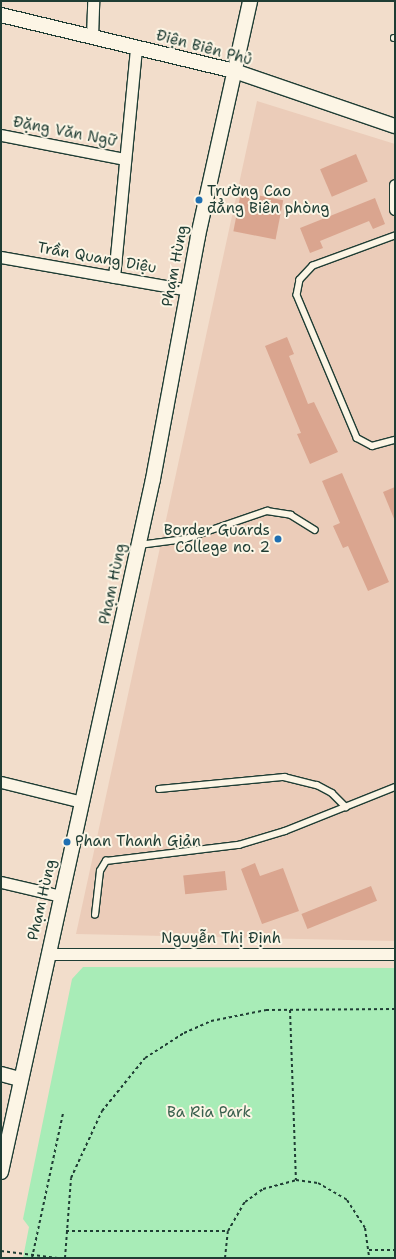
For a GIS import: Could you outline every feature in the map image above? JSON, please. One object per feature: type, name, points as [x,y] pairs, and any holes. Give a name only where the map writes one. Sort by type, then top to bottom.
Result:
[{"type":"street","points":[[92,38],[93,1]]},
{"type":"street","name":"Phạm Hùng","points":[[1,1172],[47,954],[138,545],[188,290],[250,1]]},
{"type":"street","name":"Điện Biên Phủ","points":[[1,15],[234,71],[395,126]]},
{"type":"street","points":[[114,277],[124,159],[130,136],[136,48]]},
{"type":"street","name":"Đặng Văn Ngữ","points":[[1,135],[124,159]]},
{"type":"street","points":[[395,185],[395,209]]},
{"type":"street","name":"Trần Quang Diệu","points":[[1,257],[188,290]]},
{"type":"street","points":[[1,782],[82,802]]},
{"type":"street","points":[[1,882],[61,896]]},
{"type":"street","name":"Nguyễn Thị Định","points":[[47,954],[395,954]]},
{"type":"street","points":[[1,1074],[20,1079]]},
{"type":"lane","points":[[395,236],[312,266],[300,280],[297,295],[357,438],[372,446],[395,440]]},
{"type":"lane","points":[[138,545],[185,539],[267,511],[291,515],[315,530]]},
{"type":"lane","points":[[159,789],[284,777],[316,785],[332,793],[346,807]]},
{"type":"lane","points":[[95,915],[100,871],[106,861],[239,845],[346,807],[395,786]]},
{"type":"path","points":[[65,1258],[70,1178],[85,1143],[102,1111],[145,1058],[184,1033],[211,1021],[266,1010],[395,1009]]},
{"type":"path","points":[[290,1010],[296,1180]]},
{"type":"path","points":[[33,1256],[63,1113]]},
{"type":"path","points":[[225,1258],[228,1231],[238,1211],[254,1195],[273,1184],[296,1180],[323,1185],[347,1200],[361,1218],[369,1250],[369,1258]]},
{"type":"path","points":[[66,1231],[228,1231]]},
{"type":"path","points":[[369,1250],[395,1250]]},
{"type":"path","points":[[1,1251],[58,1258]]},
{"type":"shaded area","name":"Border Guards College no. 2","points":[[257,101],[395,144],[395,941],[76,934]]},
{"type":"green space","name":"Ba Ria Park","points":[[83,967],[395,968],[395,1258],[23,1258],[29,1227],[23,1219],[72,979]]},
{"type":"building","points":[[356,154],[368,182],[332,197],[320,169]]},
{"type":"building","points":[[241,192],[283,200],[276,239],[233,231]]},
{"type":"building","points":[[375,198],[385,224],[373,229],[369,221],[320,241],[323,248],[310,253],[300,228]]},
{"type":"building","points":[[287,337],[294,354],[289,356],[308,404],[314,402],[338,452],[310,464],[297,434],[301,433],[265,346]]},
{"type":"building","points":[[342,473],[389,582],[368,591],[348,546],[343,548],[333,526],[340,523],[322,481]]},
{"type":"building","points":[[395,487],[395,521],[383,492]]},
{"type":"building","points":[[255,863],[260,876],[283,868],[299,911],[262,924],[241,869]]},
{"type":"building","points":[[225,871],[227,890],[185,894],[183,875]]},
{"type":"building","points":[[371,886],[377,901],[307,929],[301,914]]},
{"type":"place","name":"Trường Cao đẳng Biên phòng","points":[[199,200]]},
{"type":"place","name":"Border Guards College no. 2","points":[[278,539]]},
{"type":"place","name":"Phan Thanh Giản","points":[[67,842]]}]
